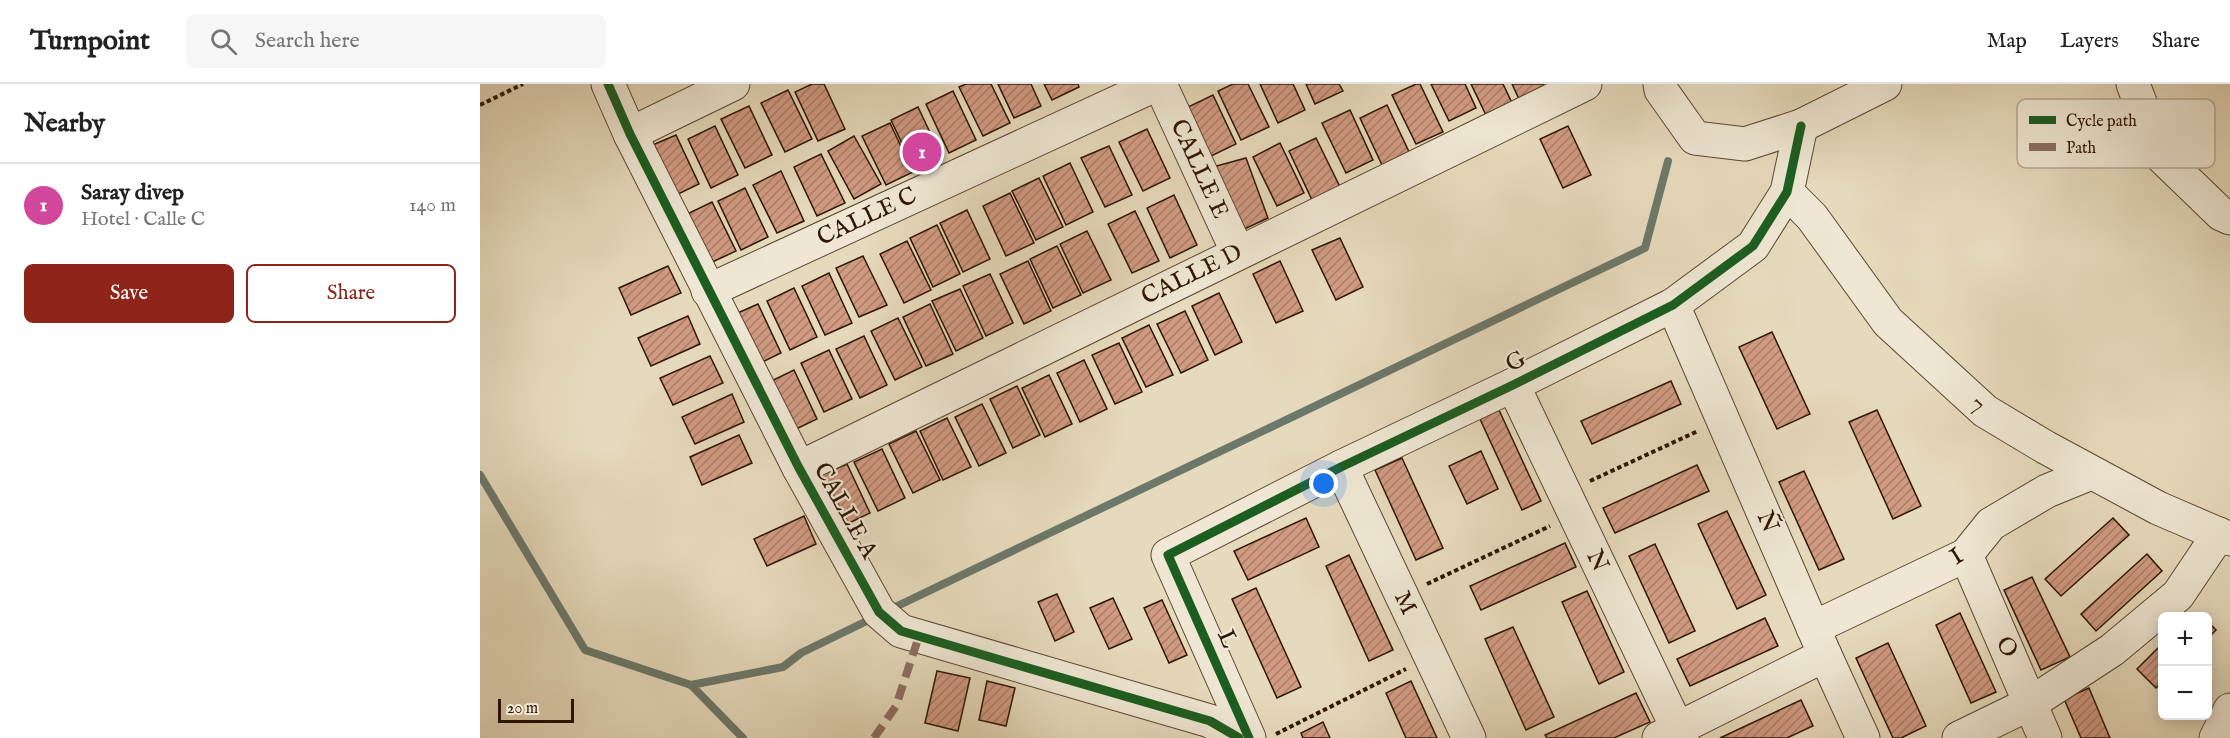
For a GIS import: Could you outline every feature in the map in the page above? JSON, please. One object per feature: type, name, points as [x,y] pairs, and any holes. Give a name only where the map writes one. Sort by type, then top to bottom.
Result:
[{"type":"street","name":"CALLE A","points":[[608,84],[630,134],[708,291],[799,468],[883,616],[901,631],[1210,721],[1239,738]]},
{"type":"street","points":[[630,134],[733,84]]},
{"type":"street","name":"CALLE E","points":[[1158,84],[1238,253]]},
{"type":"street","name":"CALLE C","points":[[708,291],[1158,84]]},
{"type":"street","name":"CALLE D","points":[[799,468],[1585,84]]},
{"type":"street","points":[[1660,84],[1661,90],[1695,138],[1745,144],[1801,126],[1885,84]]},
{"type":"street","points":[[2133,84],[2139,99]]},
{"type":"street","name":"G","points":[[1168,555],[1341,467],[1673,305],[1753,246],[1787,192],[1801,126]]},
{"type":"street","points":[[2173,168],[2221,214],[2230,218]]},
{"type":"street","name":"7","points":[[1787,192],[1812,217],[1888,322],[1985,411],[2091,473],[2158,508],[2224,536]]},
{"type":"street","name":"Ñ","points":[[1673,305],[1863,738]]},
{"type":"street","name":"N","points":[[1513,385],[1570,503],[1673,735]]},
{"type":"street","name":"M","points":[[1341,467],[1469,738]]},
{"type":"street","name":"I","points":[[1673,735],[1819,642],[1966,555],[1991,524],[2047,491],[2091,473]]},
{"type":"street","points":[[1959,738],[2031,703],[2112,650],[2178,595],[2224,536]]},
{"type":"street","name":"L","points":[[1168,555],[1249,738]]},
{"type":"street","name":"O","points":[[1966,555],[2045,738]]},
{"type":"street","points":[[2216,738],[2230,710]]},
{"type":"path","points":[[480,105],[523,84]]},
{"type":"path","points":[[1402,596],[1723,420]]},
{"type":"path","points":[[1268,738],[1431,657]]},
{"type":"building","points":[[812,84],[824,84],[845,129],[818,141],[795,92]]},
{"type":"building","points":[[966,84],[991,84],[1010,123],[983,136],[959,87]]},
{"type":"building","points":[[998,84],[1031,84],[1041,106],[1014,118]]},
{"type":"building","points":[[1044,84],[1078,84],[1079,87],[1052,100]]},
{"type":"building","points":[[1233,84],[1248,84],[1269,127],[1241,140],[1218,91]]},
{"type":"building","points":[[1260,84],[1293,84],[1305,110],[1278,123]]},
{"type":"building","points":[[1306,84],[1339,84],[1343,91],[1315,104]]},
{"type":"building","points":[[1420,84],[1443,132],[1416,144],[1392,95]]},
{"type":"building","points":[[1431,84],[1465,84],[1476,108],[1449,121]]},
{"type":"building","points":[[1471,84],[1503,84],[1512,103],[1486,115]]},
{"type":"building","points":[[1512,84],[1543,84],[1545,89],[1520,101]]},
{"type":"building","points":[[788,90],[812,139],[785,152],[761,103]]},
{"type":"building","points":[[953,91],[976,140],[949,153],[926,104]]},
{"type":"building","points":[[1213,95],[1236,144],[1209,157],[1186,108]]},
{"type":"building","points":[[1387,105],[1410,154],[1383,167],[1360,118]]},
{"type":"building","points":[[749,106],[772,155],[745,168],[721,119]]},
{"type":"building","points":[[918,107],[941,156],[914,169],[891,120]]},
{"type":"building","points":[[1350,110],[1373,160],[1346,173],[1322,123]]},
{"type":"building","points":[[890,123],[913,172],[886,185],[862,136]]},
{"type":"building","points":[[715,126],[738,175],[711,188],[688,139]]},
{"type":"building","points":[[1568,126],[1591,175],[1563,188],[1540,139]]},
{"type":"building","points":[[1147,129],[1170,178],[1143,191],[1119,142]]},
{"type":"building","points":[[676,135],[699,184],[672,197],[648,147]]},
{"type":"building","points":[[854,136],[881,184],[854,199],[828,151]]},
{"type":"building","points":[[1316,138],[1340,187],[1312,200],[1289,151]]},
{"type":"building","points":[[1280,143],[1304,193],[1277,206],[1253,157]]},
{"type":"building","points":[[1109,146],[1132,195],[1105,207],[1081,158]]},
{"type":"building","points":[[821,154],[845,203],[817,216],[794,167]]},
{"type":"building","points":[[1246,158],[1268,218],[1240,231],[1213,167]]},
{"type":"building","points":[[1070,163],[1093,212],[1066,225],[1043,176]]},
{"type":"building","points":[[781,171],[804,221],[777,233],[753,185]]},
{"type":"building","points":[[1039,178],[1063,227],[1036,240],[1012,191]]},
{"type":"building","points":[[745,188],[768,237],[741,250],[718,201]]},
{"type":"building","points":[[1010,193],[1034,243],[1006,256],[983,206]]},
{"type":"building","points":[[1174,195],[1197,245],[1170,258],[1147,208]]},
{"type":"building","points":[[712,202],[736,251],[708,264],[685,215]]},
{"type":"building","points":[[967,210],[990,259],[963,272],[940,223]]},
{"type":"building","points":[[1135,211],[1159,261],[1132,273],[1108,224]]},
{"type":"building","points":[[937,225],[960,274],[933,287],[910,238]]},
{"type":"building","points":[[1087,231],[1111,280],[1083,293],[1060,244]]},
{"type":"building","points":[[1340,238],[1363,287],[1336,300],[1312,250]]},
{"type":"building","points":[[907,241],[931,290],[904,303],[880,254]]},
{"type":"building","points":[[1057,246],[1081,295],[1053,308],[1030,259]]},
{"type":"building","points":[[863,256],[887,305],[859,317],[836,268]]},
{"type":"building","points":[[1028,261],[1051,311],[1024,324],[1000,274]]},
{"type":"building","points":[[1280,261],[1303,311],[1276,323],[1253,274]]},
{"type":"building","points":[[668,266],[681,293],[631,315],[619,288]]},
{"type":"building","points":[[829,273],[852,323],[825,335],[802,286]]},
{"type":"building","points":[[990,274],[1013,323],[986,336],[963,286]]},
{"type":"building","points":[[794,288],[817,337],[790,350],[767,301]]},
{"type":"building","points":[[960,289],[983,338],[956,351],[932,301]]},
{"type":"building","points":[[1219,293],[1242,342],[1215,355],[1192,306]]},
{"type":"building","points":[[758,304],[781,353],[754,366],[731,316]]},
{"type":"building","points":[[930,304],[953,354],[926,366],[903,317]]},
{"type":"building","points":[[1185,311],[1208,360],[1181,373],[1157,324]]},
{"type":"building","points":[[688,316],[700,344],[651,366],[638,338]]},
{"type":"building","points":[[898,318],[922,367],[895,380],[871,331]]},
{"type":"building","points":[[1149,325],[1173,375],[1146,387],[1122,338]]},
{"type":"building","points":[[1772,332],[1810,414],[1777,429],[1739,347]]},
{"type":"building","points":[[864,336],[887,385],[860,398],[836,349]]},
{"type":"building","points":[[1119,343],[1142,392],[1115,404],[1092,355]]},
{"type":"building","points":[[829,350],[852,399],[824,412],[801,363]]},
{"type":"building","points":[[710,356],[723,383],[673,405],[660,378]]},
{"type":"building","points":[[1084,360],[1107,409],[1080,422],[1057,373]]},
{"type":"building","points":[[794,370],[817,419],[790,432],[767,383]]},
{"type":"building","points":[[1049,375],[1072,424],[1045,437],[1022,388]]},
{"type":"building","points":[[1671,381],[1681,404],[1592,444],[1581,421]]},
{"type":"building","points":[[1017,386],[1040,435],[1013,448],[990,399]]},
{"type":"building","points":[[732,394],[744,422],[695,444],[682,417]]},
{"type":"building","points":[[982,404],[1006,453],[979,466],[955,417]]},
{"type":"building","points":[[1499,410],[1541,501],[1522,510],[1480,419]]},
{"type":"building","points":[[1877,410],[1921,506],[1893,519],[1849,422]]},
{"type":"building","points":[[947,418],[971,467],[943,480],[920,431]]},
{"type":"building","points":[[916,431],[940,480],[913,493],[889,444]]},
{"type":"building","points":[[739,435],[752,463],[702,485],[690,457]]},
{"type":"building","points":[[882,449],[905,498],[878,511],[854,462]]},
{"type":"building","points":[[1481,451],[1498,489],[1467,504],[1449,466]]},
{"type":"building","points":[[1402,458],[1443,548],[1416,560],[1375,470]]},
{"type":"building","points":[[847,464],[870,513],[843,526],[819,476]]},
{"type":"building","points":[[1697,465],[1709,491],[1615,533],[1603,508]]},
{"type":"building","points":[[1804,471],[1844,559],[1819,570],[1779,482]]},
{"type":"building","points":[[1727,511],[1766,595],[1737,609],[1698,524]]},
{"type":"building","points":[[804,516],[816,544],[767,566],[754,539]]},
{"type":"building","points":[[1306,518],[1319,547],[1248,580],[1234,551]]},
{"type":"building","points":[[2113,518],[2129,535],[2061,596],[2045,579]]},
{"type":"building","points":[[1565,543],[1576,567],[1481,610],[1470,586]]},
{"type":"building","points":[[1655,544],[1695,631],[1669,643],[1629,556]]},
{"type":"building","points":[[2147,554],[2162,571],[2096,631],[2081,614]]},
{"type":"building","points":[[1349,555],[1393,650],[1369,661],[1326,566]]},
{"type":"building","points":[[2032,577],[2070,657],[2041,670],[2004,590]]},
{"type":"building","points":[[1256,588],[1301,687],[1277,698],[1232,599]]},
{"type":"building","points":[[1587,591],[1624,672],[1599,684],[1562,602]]},
{"type":"building","points":[[1057,594],[1074,632],[1055,641],[1038,602]]},
{"type":"building","points":[[1113,598],[1132,639],[1109,649],[1090,608]]},
{"type":"building","points":[[1162,600],[1187,655],[1169,663],[1144,608]]},
{"type":"building","points":[[1960,613],[1996,692],[1971,703],[1936,625]]},
{"type":"building","points":[[1765,618],[1778,646],[1690,686],[1677,659]]},
{"type":"building","points":[[1513,627],[1554,717],[1526,730],[1485,639]]},
{"type":"building","points":[[1888,643],[1926,726],[1901,738],[1893,738],[1856,658]]},
{"type":"building","points":[[2158,648],[2158,686],[2156,688],[2137,669]]},
{"type":"building","points":[[937,671],[970,678],[958,731],[925,723]]},
{"type":"building","points":[[987,681],[1015,688],[1006,726],[979,720]]},
{"type":"building","points":[[1411,681],[1437,738],[1406,738],[1386,693]]},
{"type":"building","points":[[2089,688],[2110,738],[2081,738],[2064,699]]},
{"type":"building","points":[[1636,693],[1650,722],[1614,738],[1547,738],[1545,735]]},
{"type":"building","points":[[1801,700],[1813,726],[1787,738],[1720,738]]},
{"type":"building","points":[[1323,722],[1330,738],[1303,738],[1301,733]]},
{"type":"waterway","points":[[889,610],[1645,248],[1668,161]]},
{"type":"waterway","points":[[480,475],[585,650],[691,685],[743,738]]},
{"type":"waterway","points":[[691,685],[783,667],[801,653],[873,618]]},
{"type":"marked path","points":[[874,738],[896,706],[919,636]]},
{"type":"cycle path","points":[[608,84],[630,134],[799,468],[879,612],[901,631],[1210,721],[1239,738]]},
{"type":"cycle path","points":[[1249,738],[1168,555],[1341,467],[1673,305],[1753,246],[1787,192],[1801,126]]},
{"type":"place","name":"Saray divep","points":[[922,152]]}]
